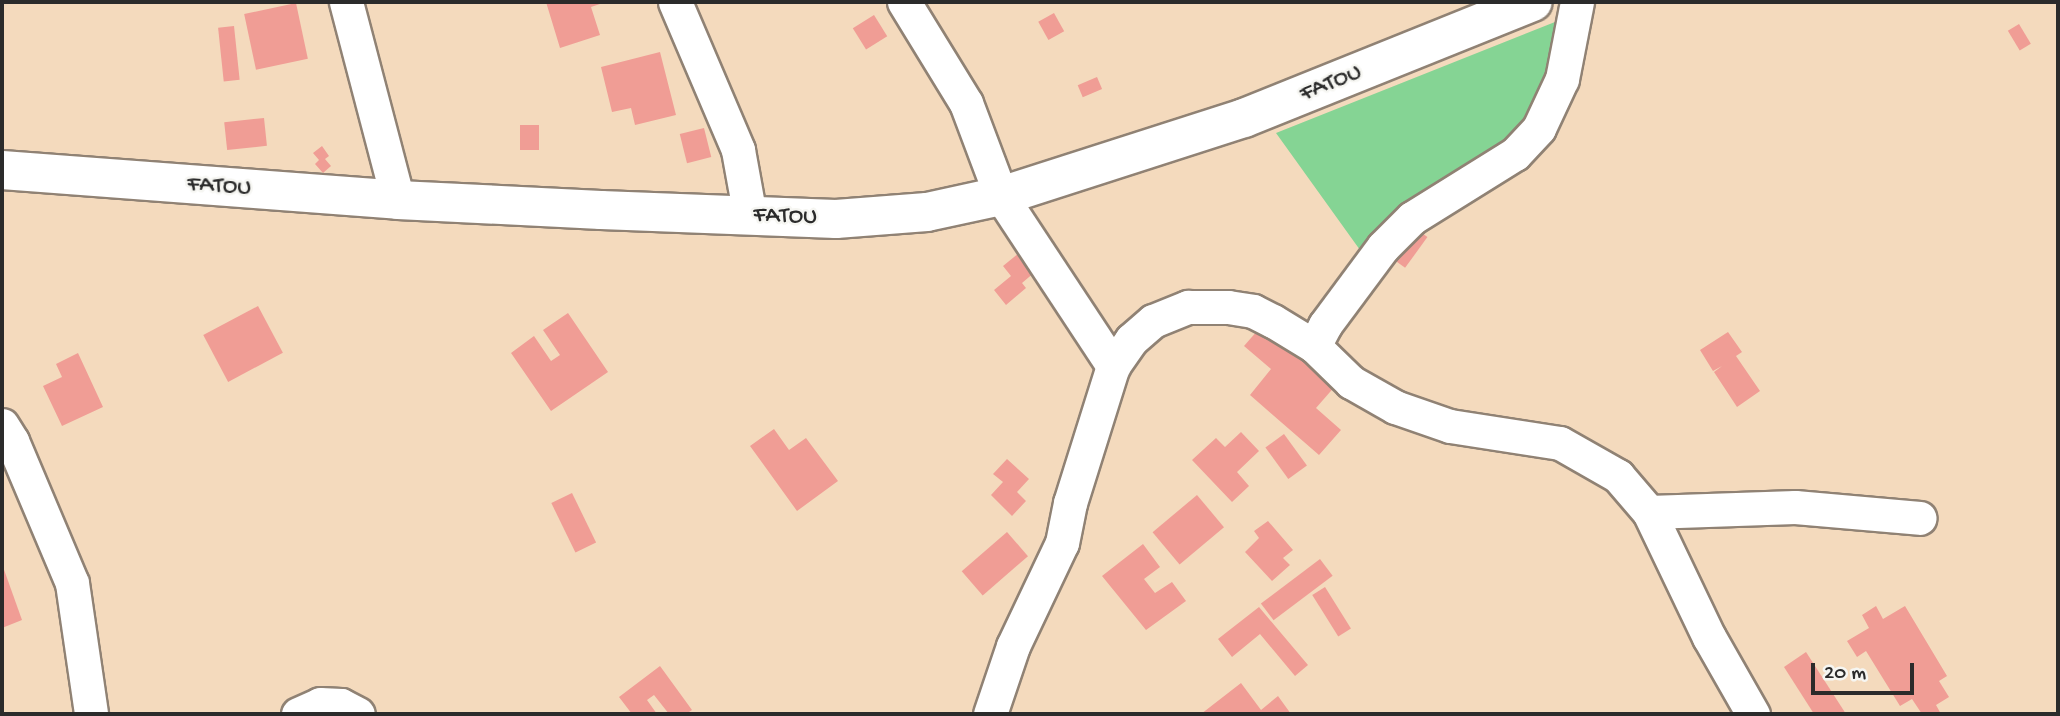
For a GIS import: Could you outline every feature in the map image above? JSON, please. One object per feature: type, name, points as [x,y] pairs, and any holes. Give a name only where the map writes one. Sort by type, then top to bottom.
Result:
[{"type":"street","points":[[346,2],[398,200]]},
{"type":"street","points":[[676,2],[738,150],[750,216]]},
{"type":"street","points":[[904,2],[966,103],[1001,195],[1113,366]]},
{"type":"street","name":"FATOU","points":[[2,170],[398,200],[750,216],[836,219],[927,212],[1001,195],[1244,118],[1533,2]]},
{"type":"street","points":[[1314,346],[1325,325],[1382,247],[1412,218],[1515,154],[1539,128],[1562,79],[1577,2]]},
{"type":"street","points":[[990,714],[1013,646],[1062,543],[1070,503],[1113,366],[1131,340],[1153,321],[1188,307],[1228,307],[1253,311],[1314,346],[1352,382],[1395,407],[1450,426],[1560,443],[1618,476],[1649,512],[1709,637],[1754,714]]},
{"type":"street","points":[[2,425],[12,441],[72,583],[91,714]]},
{"type":"street","points":[[1649,512],[1794,507],[1920,518]]},
{"type":"street","points":[[298,714],[320,704],[341,705],[358,714]]},
{"type":"green space","points":[[1560,20],[1566,23],[1531,126],[1429,191],[1360,250],[1276,133]]},
{"type":"building","points":[[546,2],[606,2],[591,7],[600,35],[560,48]]},
{"type":"building","points":[[296,3],[308,59],[256,70],[244,14]]},
{"type":"building","points":[[1054,13],[1064,31],[1048,40],[1038,22]]},
{"type":"building","points":[[874,15],[887,36],[866,49],[853,28]]},
{"type":"building","points":[[2019,24],[2031,44],[2020,50],[2008,31]]},
{"type":"building","points":[[234,26],[240,80],[224,81],[218,28]]},
{"type":"building","points":[[660,52],[676,115],[635,125],[631,108],[612,112],[601,67]]},
{"type":"building","points":[[1097,77],[1102,89],[1083,97],[1078,85]]},
{"type":"building","points":[[264,118],[267,146],[227,150],[224,122]]},
{"type":"building","points":[[520,125],[539,125],[539,150],[520,150]]},
{"type":"building","points":[[704,128],[711,157],[687,163],[680,134]]},
{"type":"building","points":[[322,146],[329,156],[325,159],[331,166],[323,173],[315,164],[319,160],[313,153]]},
{"type":"building","points":[[1408,223],[1427,237],[1405,268],[1386,254]]},
{"type":"building","points":[[1019,253],[1035,272],[1022,283],[1026,288],[1006,305],[994,290],[1011,276],[1003,266]]},
{"type":"building","points":[[258,306],[283,353],[228,382],[203,335]]},
{"type":"building","points":[[568,313],[608,372],[551,411],[511,353],[534,336],[551,361],[560,355],[543,330]]},
{"type":"building","points":[[1265,322],[1337,384],[1316,408],[1341,430],[1319,455],[1250,395],[1271,369],[1244,346]]},
{"type":"building","points":[[1728,332],[1742,352],[1736,356],[1760,391],[1737,407],[1714,372],[1722,366],[1713,371],[1700,350]]},
{"type":"building","points":[[78,353],[103,407],[62,426],[43,386],[62,377],[56,364]]},
{"type":"building","points":[[774,429],[789,450],[806,438],[838,481],[797,511],[750,446]]},
{"type":"building","points":[[1241,432],[1259,451],[1237,472],[1249,486],[1232,502],[1192,460],[1216,438],[1225,447]]},
{"type":"building","points":[[1284,434],[1307,466],[1288,479],[1265,448]]},
{"type":"building","points":[[1007,459],[1029,479],[1017,492],[1026,501],[1012,516],[991,495],[1003,482],[993,474]]},
{"type":"building","points":[[572,493],[596,542],[575,553],[551,503]]},
{"type":"building","points":[[1197,495],[1224,527],[1180,564],[1153,532]]},
{"type":"building","points":[[1268,521],[1293,550],[1283,558],[1290,565],[1272,581],[1245,552],[1259,538],[1254,531]]},
{"type":"building","points":[[1007,532],[1028,556],[983,596],[962,571]]},
{"type":"building","points":[[1143,544],[1160,567],[1144,579],[1155,593],[1172,582],[1186,601],[1146,630],[1102,576]]},
{"type":"building","points":[[1320,559],[1333,576],[1274,620],[1261,604]]},
{"type":"building","points":[[2,564],[22,620],[2,628]]},
{"type":"building","points":[[1325,587],[1351,629],[1338,637],[1312,595]]},
{"type":"building","points":[[1876,606],[1883,619],[1905,606],[1947,676],[1939,681],[1949,697],[1936,705],[1941,714],[1922,714],[1912,699],[1900,706],[1866,651],[1857,657],[1847,641],[1869,628],[1862,615]]},
{"type":"building","points":[[1259,607],[1308,665],[1295,676],[1260,634],[1232,657],[1218,639]]},
{"type":"building","points":[[1806,652],[1846,714],[1814,714],[1784,667]]},
{"type":"building","points":[[660,666],[692,710],[686,714],[669,714],[654,695],[647,700],[657,714],[632,714],[619,697]]},
{"type":"building","points":[[1241,683],[1261,710],[1278,696],[1291,714],[1201,714]]}]
